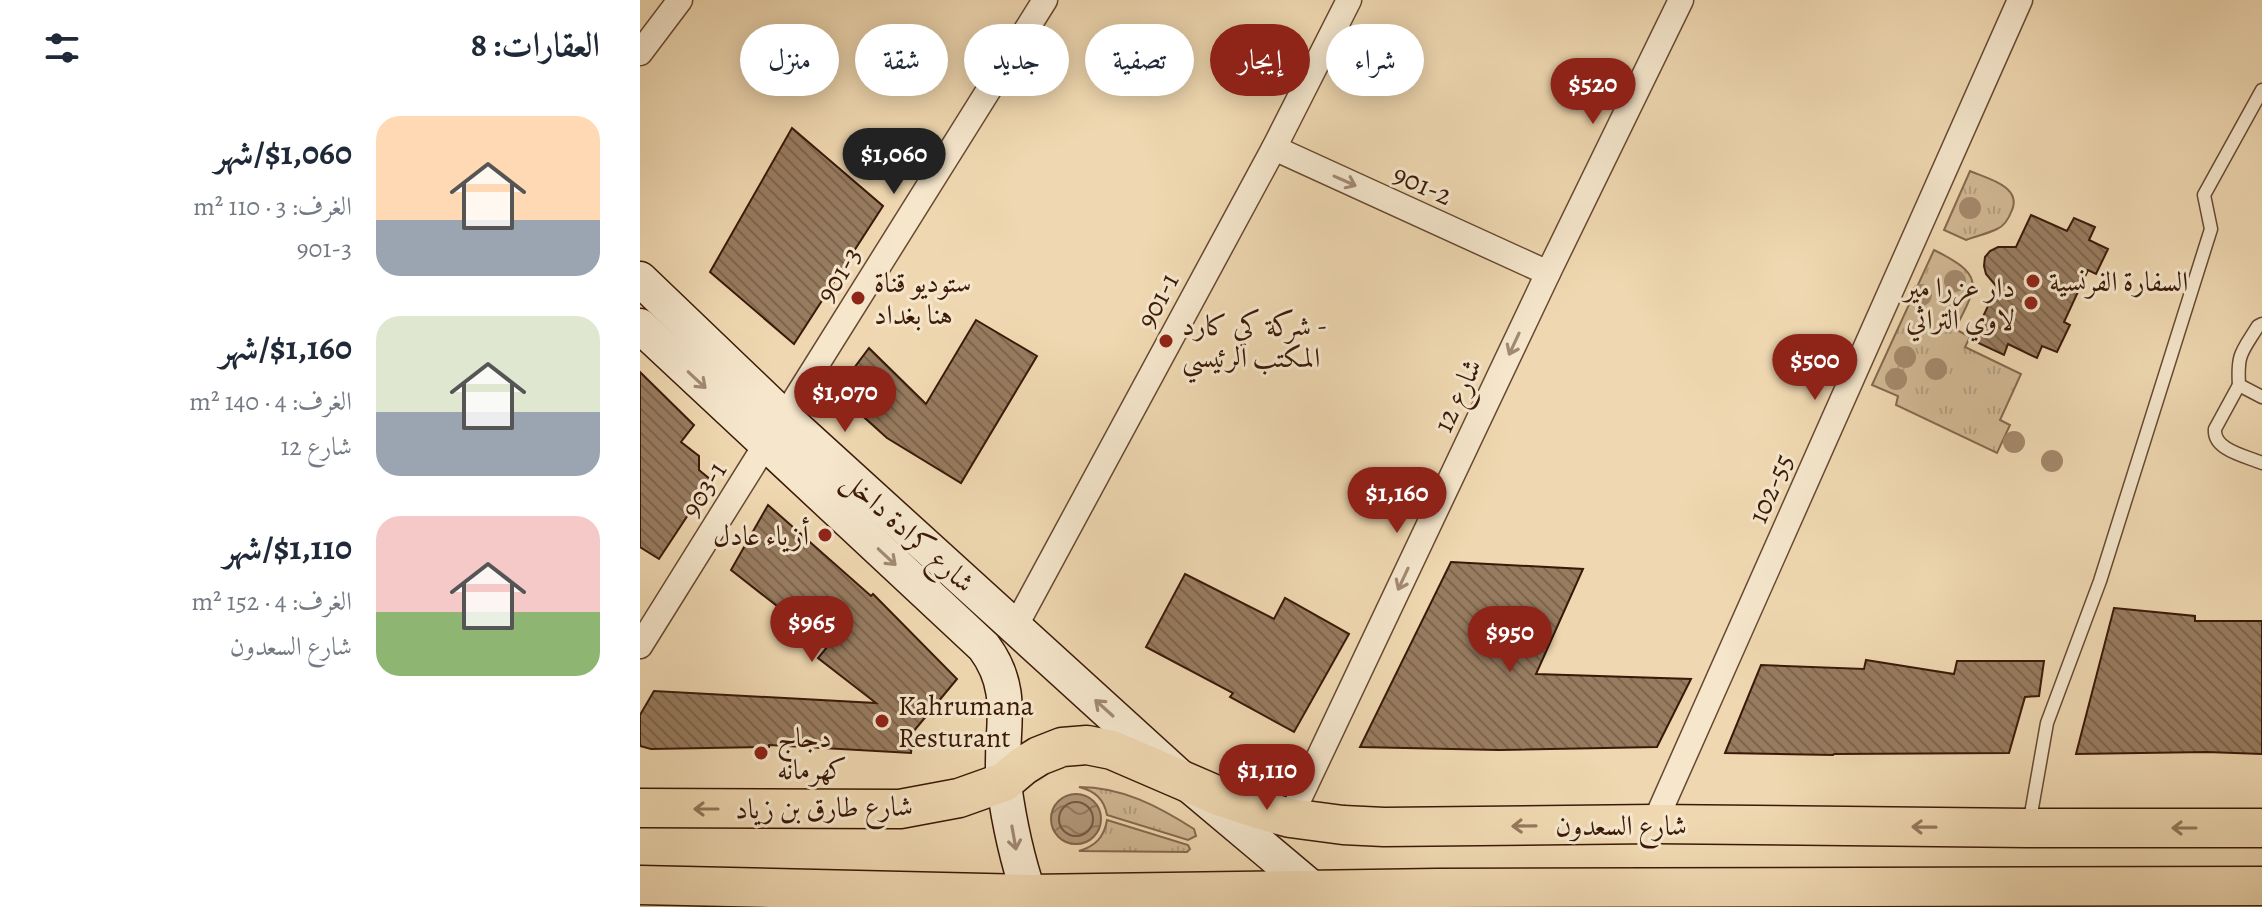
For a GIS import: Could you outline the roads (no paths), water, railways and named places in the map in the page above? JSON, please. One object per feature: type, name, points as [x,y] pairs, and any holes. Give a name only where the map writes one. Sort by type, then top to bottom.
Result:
[{"type":"main road","name":"شارع كرادة داخل","points":[[640,279],[775,430],[984,647],[996,664],[1004,688],[1004,782],[1017,854],[1029,894]]},
{"type":"main road","name":"شارع كرادة داخل","points":[[640,326],[775,430],[1015,627],[1318,898]]},
{"type":"main road","name":"شارع السعدون","points":[[1004,782],[1039,756],[1062,747],[1087,745],[1112,750],[1221,797],[1290,818],[1343,825],[2262,828]]},
{"type":"main road","name":"شارع طارق بن زياد","points":[[640,808],[900,809],[959,798],[1004,782]]},
{"type":"main road","points":[[640,885],[1318,898],[2262,886]]},
{"type":"street","points":[[640,53],[680,0]]},
{"type":"street","name":"901-3","points":[[775,430],[1045,0]]},
{"type":"street","name":"901-1","points":[[1015,627],[1274,148],[1349,0]]},
{"type":"street","name":"شارع 12","points":[[1290,818],[1681,0]]},
{"type":"street","name":"102-55","points":[[1654,824],[2020,0]]},
{"type":"street","name":"901-2","points":[[1274,148],[1548,273]]},
{"type":"street","name":"903-1","points":[[640,646],[775,430]]},
{"type":"lane","points":[[2028,828],[2047,723],[2100,581],[2211,229],[2204,195],[2262,90]]},
{"type":"lane","points":[[2262,324],[2239,356],[2239,385],[2215,429],[2214,437],[2219,444],[2262,463]]},
{"type":"lane","points":[[2239,385],[2262,397]]},
{"type":"water","points":[[1076,794],[1094,801],[1101,819],[1094,837],[1076,844],[1058,837],[1051,819],[1058,801]]},
{"type":"place","name":"السفارة الفرنسية","points":[[2033,281]]},
{"type":"place","name":"ستوديو قناة هنا بغداد","points":[[858,298]]},
{"type":"place","name":"دار عزرا مير لاوي التراثي","points":[[2031,303]]},
{"type":"place","name":"شركة كي كارد - المكتب الرئيسي","points":[[1166,341]]},
{"type":"place","name":"أزياء عادل","points":[[825,535]]},
{"type":"place","name":"Kahrumana Resturant","points":[[882,721]]},
{"type":"place","name":"دجاج كهرمانه","points":[[761,753]]}]
